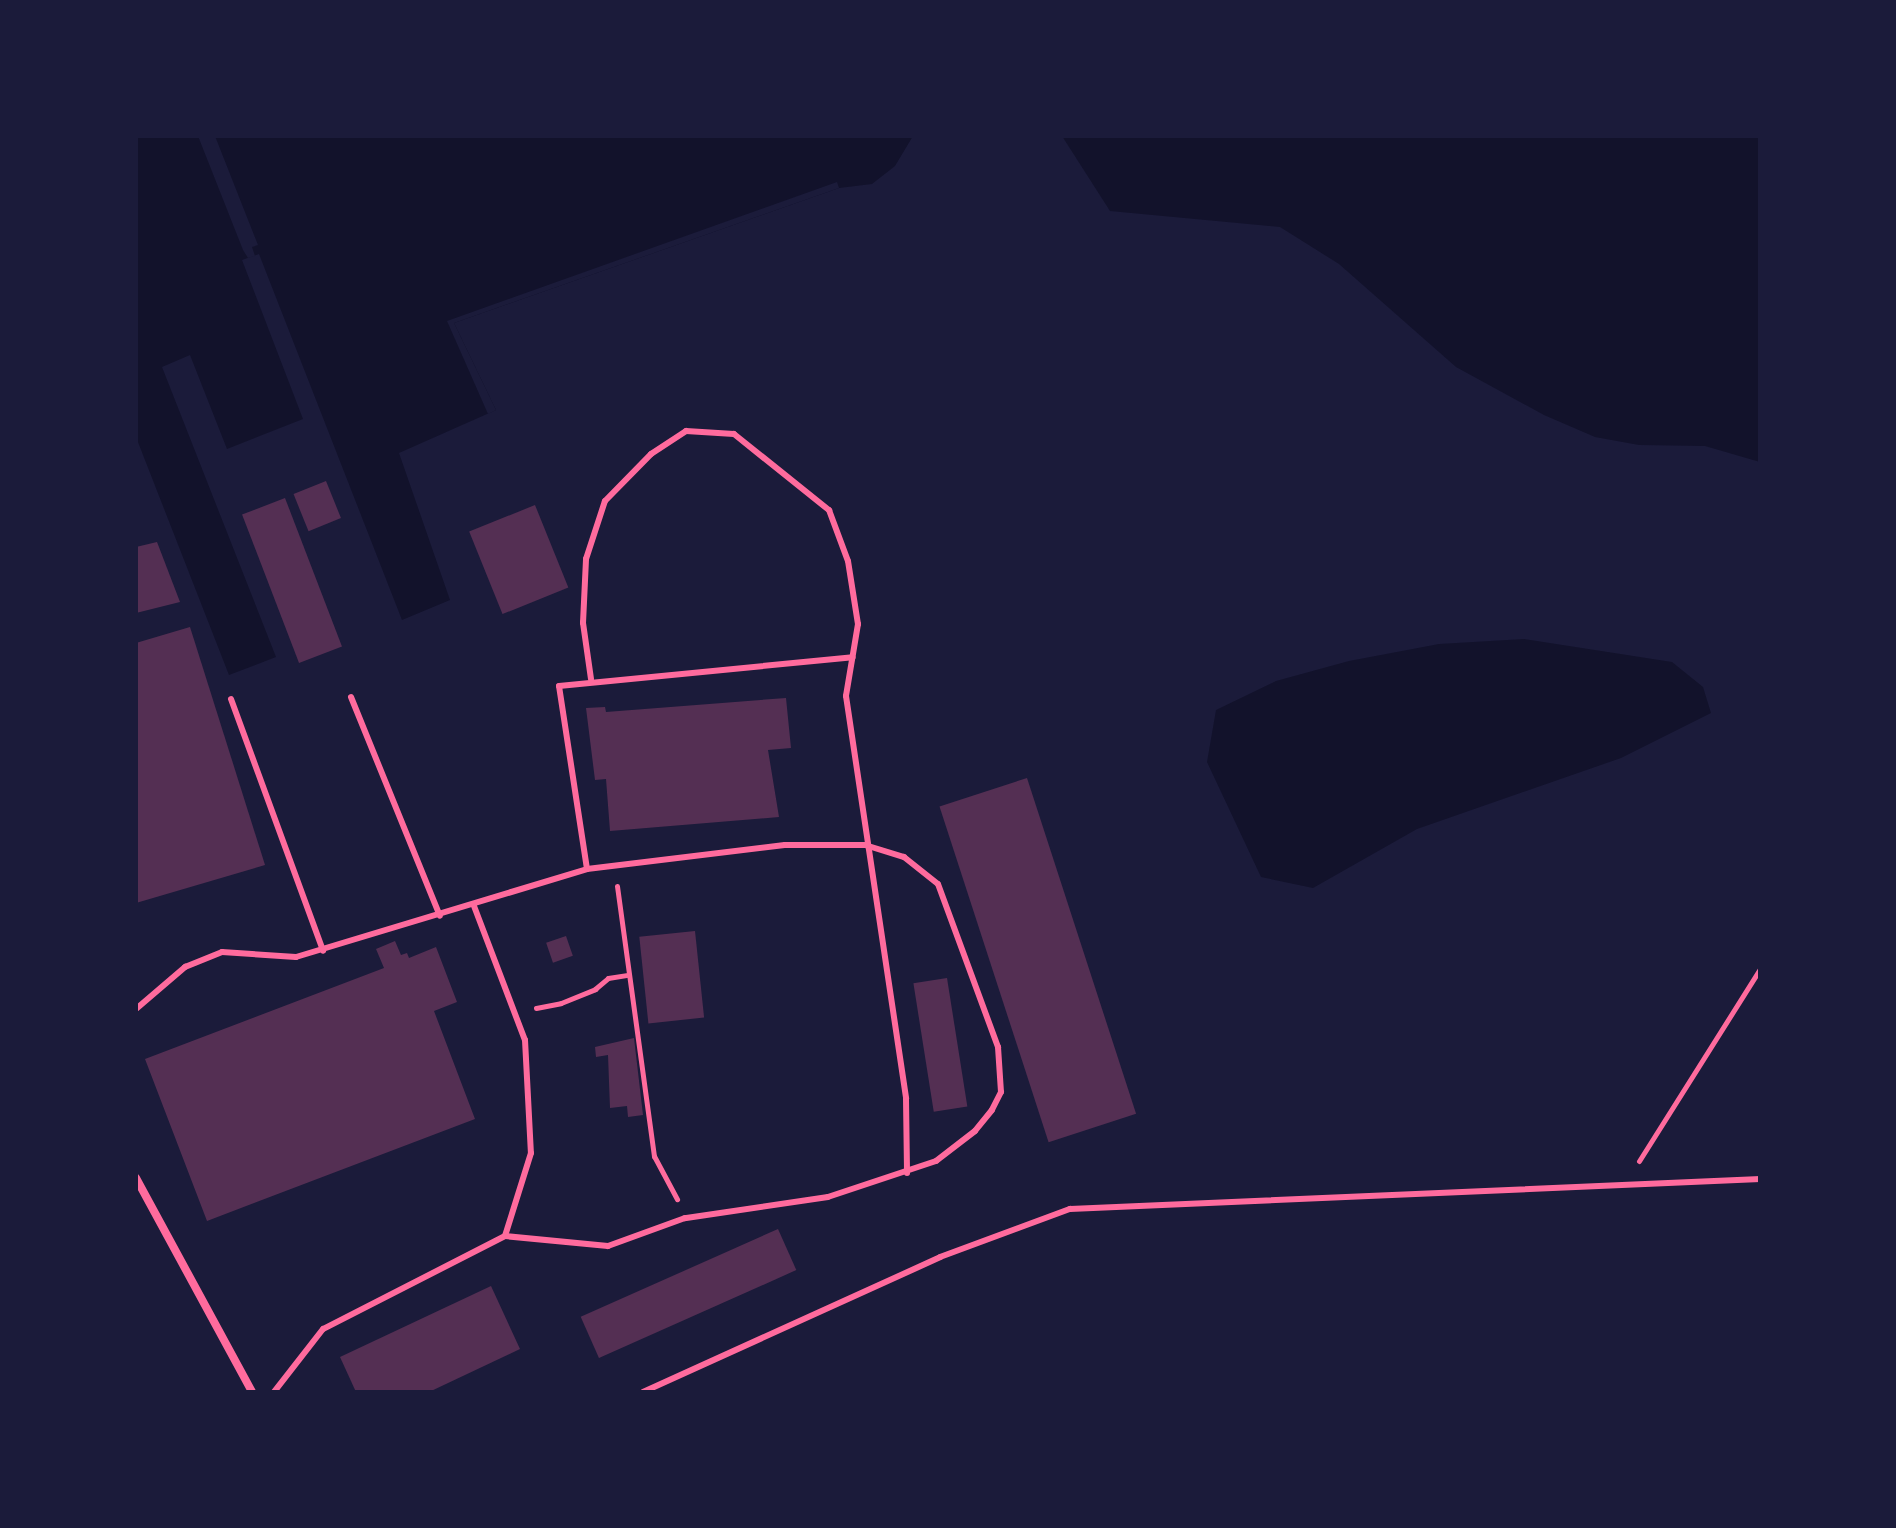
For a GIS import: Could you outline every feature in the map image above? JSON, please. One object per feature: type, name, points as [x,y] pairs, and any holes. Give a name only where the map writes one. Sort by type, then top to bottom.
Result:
[{"type":"street","points":[[136,1178],[252,1392]]},
{"type":"lane","points":[[591,679],[583,623],[586,559],[605,501],[651,454],[686,431],[734,434],[829,510],[848,561],[858,624],[846,696],[865,845],[906,1099],[907,1173]]},
{"type":"lane","points":[[587,869],[559,686],[591,679],[853,657]]},
{"type":"lane","points":[[351,697],[440,916]]},
{"type":"lane","points":[[231,699],[323,951]]},
{"type":"lane","points":[[136,1009],[185,967],[222,952],[296,957],[323,951],[587,869],[785,845],[865,845],[904,857],[938,884],[998,1047],[1001,1092],[992,1110],[975,1131],[936,1161],[828,1197],[685,1218],[608,1246],[505,1236],[323,1329],[274,1392]]},
{"type":"lane","points":[[474,906],[525,1040],[531,1153],[505,1236]]},
{"type":"lane","points":[[643,1392],[940,1257],[1070,1209],[1760,1179]]},
{"type":"path","points":[[621,912],[654,1156],[673,1192]]},
{"type":"path","points":[[1626,1183],[1760,969]]},
{"type":"path","points":[[515,1012],[561,1003],[595,989],[608,978],[628,975]]},
{"type":"shaded area","points":[[136,136],[913,136],[895,166],[872,184],[839,188],[454,323],[496,410],[399,453],[450,600],[402,620],[259,254],[242,260],[303,419],[227,449],[190,355],[162,367],[276,657],[229,675],[136,437]]},
{"type":"shaded area","points":[[1062,136],[1760,136],[1760,462],[1705,446],[1639,445],[1595,437],[1544,415],[1456,367],[1339,264],[1280,227],[1110,211]]},
{"type":"shaded area","points":[[1524,639],[1672,662],[1703,687],[1711,713],[1621,758],[1417,829],[1313,888],[1261,877],[1207,762],[1216,710],[1276,681],[1349,661],[1439,644]]},
{"type":"pier","points":[[198,136],[215,136],[258,245],[252,247],[255,256],[248,258],[243,250]]},
{"type":"pier","points":[[837,182],[839,188],[454,323],[496,410],[488,414],[447,321]]},
{"type":"building","points":[[326,481],[341,518],[309,531],[294,494]]},
{"type":"building","points":[[285,498],[342,646],[299,663],[242,514]]},
{"type":"building","points":[[535,505],[568,588],[503,614],[469,532]]},
{"type":"building","points":[[157,542],[180,602],[136,613],[136,547]]},
{"type":"building","points":[[190,627],[265,865],[136,903],[136,643]]},
{"type":"building","points":[[786,698],[791,748],[768,750],[779,817],[610,831],[606,779],[595,780],[586,708],[605,707],[606,712]]},
{"type":"building","points":[[1027,778],[1136,1114],[1049,1142],[940,806]]},
{"type":"building","points":[[695,931],[704,1018],[648,1023],[639,937]]},
{"type":"building","points":[[566,936],[573,956],[553,963],[546,943]]},
{"type":"building","points":[[395,941],[401,955],[407,953],[409,958],[436,947],[457,1002],[434,1011],[475,1119],[207,1221],[145,1059],[384,968],[376,949]]},
{"type":"building","points":[[947,978],[967,1106],[934,1112],[913,983]]},
{"type":"building","points":[[634,1038],[643,1115],[628,1117],[627,1106],[610,1108],[608,1055],[596,1057],[595,1047]]},
{"type":"building","points":[[778,1229],[796,1270],[599,1358],[581,1317]]},
{"type":"building","points":[[491,1286],[520,1349],[429,1392],[356,1392],[340,1357]]}]
